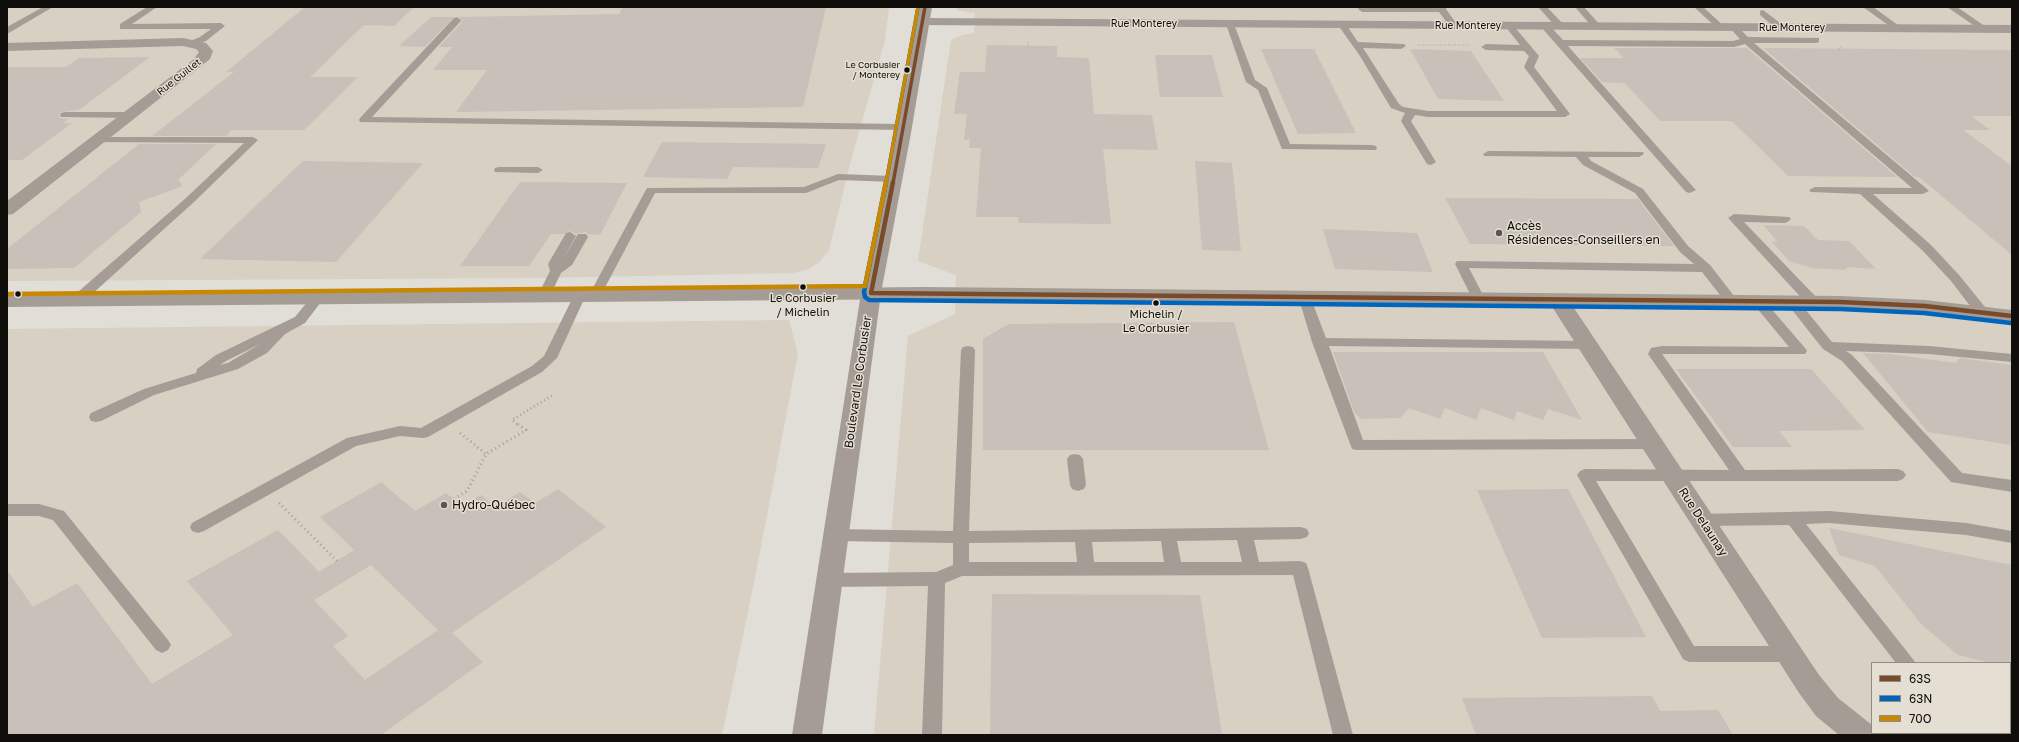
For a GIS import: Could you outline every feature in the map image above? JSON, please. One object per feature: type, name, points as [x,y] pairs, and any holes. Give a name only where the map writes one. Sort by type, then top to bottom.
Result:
[{"type":"street","name":"Boulevard Le Corbusier","points":[[807,735],[871,293],[924,22],[925,7]]},
{"type":"street","name":"Rue Monterey","points":[[924,22],[2012,29]]},
{"type":"street","name":"Rue Guillet","points":[[7,47],[174,42],[193,43],[206,49],[206,54],[202,59],[7,210]]},
{"type":"street","points":[[7,301],[871,293],[1478,297],[1791,301],[1895,304],[2012,316]]},
{"type":"street","name":"Rue Delaunay","points":[[1557,298],[1817,696],[1839,718],[1861,735]]},
{"type":"lane","points":[[7,31],[49,7]]},
{"type":"lane","points":[[153,7],[122,27],[221,26],[203,39],[193,43]]},
{"type":"lane","points":[[1542,7],[1560,26]]},
{"type":"lane","points":[[1579,7],[1597,26]]},
{"type":"lane","points":[[1698,7],[1747,40],[1755,49],[1923,192],[1815,190]]},
{"type":"lane","points":[[1867,7],[1898,28]]},
{"type":"lane","points":[[1951,7],[1985,29]]},
{"type":"lane","points":[[1362,9],[1442,8],[1454,26]]},
{"type":"lane","points":[[1763,13],[1781,28]]},
{"type":"lane","points":[[457,20],[364,120],[904,127]]},
{"type":"lane","points":[[1230,24],[1251,82],[1262,88],[1286,147],[1372,148]]},
{"type":"lane","points":[[1342,25],[1355,45],[1364,55],[1395,106],[1411,112],[1428,114],[1565,114],[1529,67],[1534,56],[1509,26]]},
{"type":"lane","points":[[1545,26],[1690,190]]},
{"type":"lane","points":[[1561,43],[1734,44],[1747,40],[1816,40]]},
{"type":"lane","points":[[1355,45],[1401,46]]},
{"type":"lane","points":[[1486,47],[1527,48]]},
{"type":"lane","points":[[1411,112],[1406,121],[1431,162]]},
{"type":"lane","points":[[65,115],[131,115]]},
{"type":"lane","points":[[76,301],[190,200],[253,140],[97,140]]},
{"type":"lane","points":[[1488,154],[1639,154]]},
{"type":"lane","points":[[1579,154],[1588,164],[1639,191],[1684,249],[1706,268],[1732,301]]},
{"type":"lane","points":[[499,170],[538,170]]},
{"type":"lane","points":[[198,527],[352,442],[400,431],[423,433],[537,369],[550,358],[651,190],[806,190],[838,177],[894,179]]},
{"type":"lane","points":[[1862,190],[1927,248],[1956,278],[1982,312]]},
{"type":"lane","points":[[1785,219],[1734,218],[1812,302]]},
{"type":"lane","points":[[544,295],[556,270],[554,264],[576,236]]},
{"type":"lane","points":[[1478,297],[1461,264],[1706,268]]},
{"type":"lane","points":[[1304,296],[1319,342],[1357,445],[1652,444]]},
{"type":"lane","points":[[96,417],[149,392],[189,381],[233,366],[262,350],[280,331],[304,317],[318,298]]},
{"type":"lane","points":[[1742,476],[1654,354],[1656,351],[1662,350],[1800,351],[1757,301]]},
{"type":"lane","points":[[1791,301],[1828,346],[1848,358],[1957,478],[2012,486]]},
{"type":"lane","points":[[1319,342],[1588,345]]},
{"type":"lane","points":[[1828,346],[1943,351],[2012,358]]},
{"type":"lane","points":[[961,569],[968,350]]},
{"type":"lane","points":[[1075,459],[1078,485]]},
{"type":"lane","points":[[1789,654],[1689,654],[1585,475],[1898,475]]},
{"type":"lane","points":[[7,510],[38,510],[58,515],[162,645]]},
{"type":"lane","points":[[1701,520],[1829,517],[1966,529],[2012,537]]},
{"type":"lane","points":[[1793,519],[1906,662]]},
{"type":"lane","points":[[836,535],[1083,537],[1301,533]]},
{"type":"lane","points":[[1244,534],[1252,568]]},
{"type":"lane","points":[[1168,535],[1174,568]]},
{"type":"lane","points":[[1083,537],[1086,568]]},
{"type":"lane","points":[[829,580],[937,579],[961,569],[1300,568],[1343,735]]},
{"type":"lane","points":[[932,735],[937,579]]},
{"type":"path","points":[[1416,45],[1475,45]]},
{"type":"path","points":[[1839,49],[1843,46]]},
{"type":"path","points":[[454,500],[467,491],[486,454],[526,430],[512,420],[553,395]]},
{"type":"path","points":[[466,438],[486,454]]},
{"type":"path","points":[[273,497],[337,560]]},
{"type":"shaded area","points":[[7,7],[889,7],[885,40],[850,164],[829,250],[820,261],[809,269],[793,273],[541,278],[7,281]]},
{"type":"shaded area","points":[[957,7],[2012,7],[2012,735],[874,735],[908,336],[955,314],[956,275],[918,261],[951,40],[962,35],[974,33],[975,13],[957,10]]},
{"type":"shaded area","points":[[789,320],[798,354],[753,588],[722,735],[7,735],[7,329]]},
{"type":"building","points":[[305,7],[414,7],[394,26],[364,25],[310,77],[358,77],[304,130],[232,130],[226,136],[152,136],[234,72],[226,72]]},
{"type":"building","points":[[623,7],[826,7],[803,107],[456,112],[487,70],[433,70],[452,47],[439,47],[461,23],[462,20],[459,17],[619,14]]},
{"type":"building","points":[[431,17],[454,17],[425,47],[399,46]]},
{"type":"building","points":[[987,45],[1057,46],[1057,57],[1089,58],[1094,114],[1152,115],[1158,150],[1103,149],[1111,224],[1019,223],[1018,217],[976,217],[981,148],[969,148],[970,139],[964,140],[967,114],[954,114],[960,72],[985,72]]},
{"type":"building","points":[[1614,48],[1747,48],[1897,177],[1788,176],[1732,121],[1660,121],[1625,83],[1602,82],[1580,58],[1624,58]]},
{"type":"building","points":[[1763,48],[2012,50],[2012,116],[1971,116],[1990,130],[1963,130],[2012,166],[2012,255],[1919,177],[1915,177]]},
{"type":"building","points":[[1261,49],[1314,49],[1356,133],[1298,134]]},
{"type":"building","points":[[1410,49],[1471,51],[1504,101],[1438,99]]},
{"type":"building","points":[[1155,55],[1212,55],[1223,97],[1160,97]]},
{"type":"building","points":[[150,57],[79,110],[61,112],[59,114],[60,118],[68,119],[63,123],[72,123],[22,160],[7,160],[7,67],[66,67],[79,58]]},
{"type":"building","points":[[662,142],[826,144],[818,168],[733,167],[727,179],[643,177]]},
{"type":"building","points":[[139,144],[216,144],[178,180],[183,186],[139,202],[141,212],[74,268],[7,269],[7,249]]},
{"type":"building","points":[[303,161],[423,163],[336,262],[200,259]]},
{"type":"building","points":[[1195,161],[1232,163],[1241,251],[1202,250]]},
{"type":"building","points":[[520,182],[627,183],[600,235],[588,234],[586,232],[576,234],[570,231],[564,234],[551,234],[529,266],[460,266]]},
{"type":"building","points":[[1445,198],[1638,199],[1674,246],[1470,244]]},
{"type":"building","points":[[1763,225],[1804,226],[1818,240],[1849,241],[1876,269],[1848,267],[1845,270],[1812,268],[1789,261],[1772,242],[1777,241]]},
{"type":"building","points":[[1323,229],[1417,233],[1433,272],[1335,269]]},
{"type":"building","points":[[1234,322],[1269,450],[983,450],[983,339],[1009,324]]},
{"type":"building","points":[[1333,352],[1543,352],[1582,420],[1548,409],[1543,420],[1517,411],[1514,420],[1481,408],[1476,420],[1445,408],[1440,419],[1409,408],[1400,418],[1361,419],[1354,412]]},
{"type":"building","points":[[1863,353],[1889,354],[1955,363],[1960,358],[2012,365],[2012,445],[1928,432]]},
{"type":"building","points":[[1676,369],[1811,369],[1865,430],[1779,431],[1792,447],[1733,447]]},
{"type":"building","points":[[381,482],[415,511],[446,493],[462,506],[481,495],[495,507],[520,492],[535,503],[558,489],[606,527],[452,633],[483,662],[381,735],[7,735],[7,570],[33,607],[77,583],[152,684],[233,635],[187,581],[278,530],[319,572],[354,550],[320,517]],"holes":[[[371,565],[438,630],[365,680],[333,646],[348,636],[314,600]]]},
{"type":"building","points":[[1568,489],[1646,637],[1542,638],[1477,490]]},
{"type":"building","points":[[1829,528],[2012,565],[2012,663],[1986,662],[1958,655],[1922,625],[1875,566],[1839,555]]},
{"type":"building","points":[[992,594],[1200,595],[1222,735],[990,735]]},
{"type":"building","points":[[1652,696],[1660,711],[1718,710],[1733,735],[1476,735],[1462,698]]},
{"type":"transit line","name":"63N","points":[[918,7],[896,132],[864,292],[865,297],[869,300],[1840,309],[1924,313],[2011,323]]},
{"type":"transit line","name":"70O","points":[[7,294],[865,286],[896,132],[918,7]]},
{"type":"transit line","name":"63S","points":[[925,7],[903,133],[871,293],[1840,302],[1925,306],[2012,316]]},
{"type":"place","name":"Le Corbusier / Monterey","points":[[907,70]]},
{"type":"place","name":"Accès Résidences-Conseillers en","points":[[1499,233]]},
{"type":"place","name":"Le Corbusier / Michelin","points":[[803,287]]},
{"type":"place","name":"Michelin / Le Corbusier","points":[[1156,303]]},
{"type":"place","name":"Hydro-Québec","points":[[444,505]]}]
